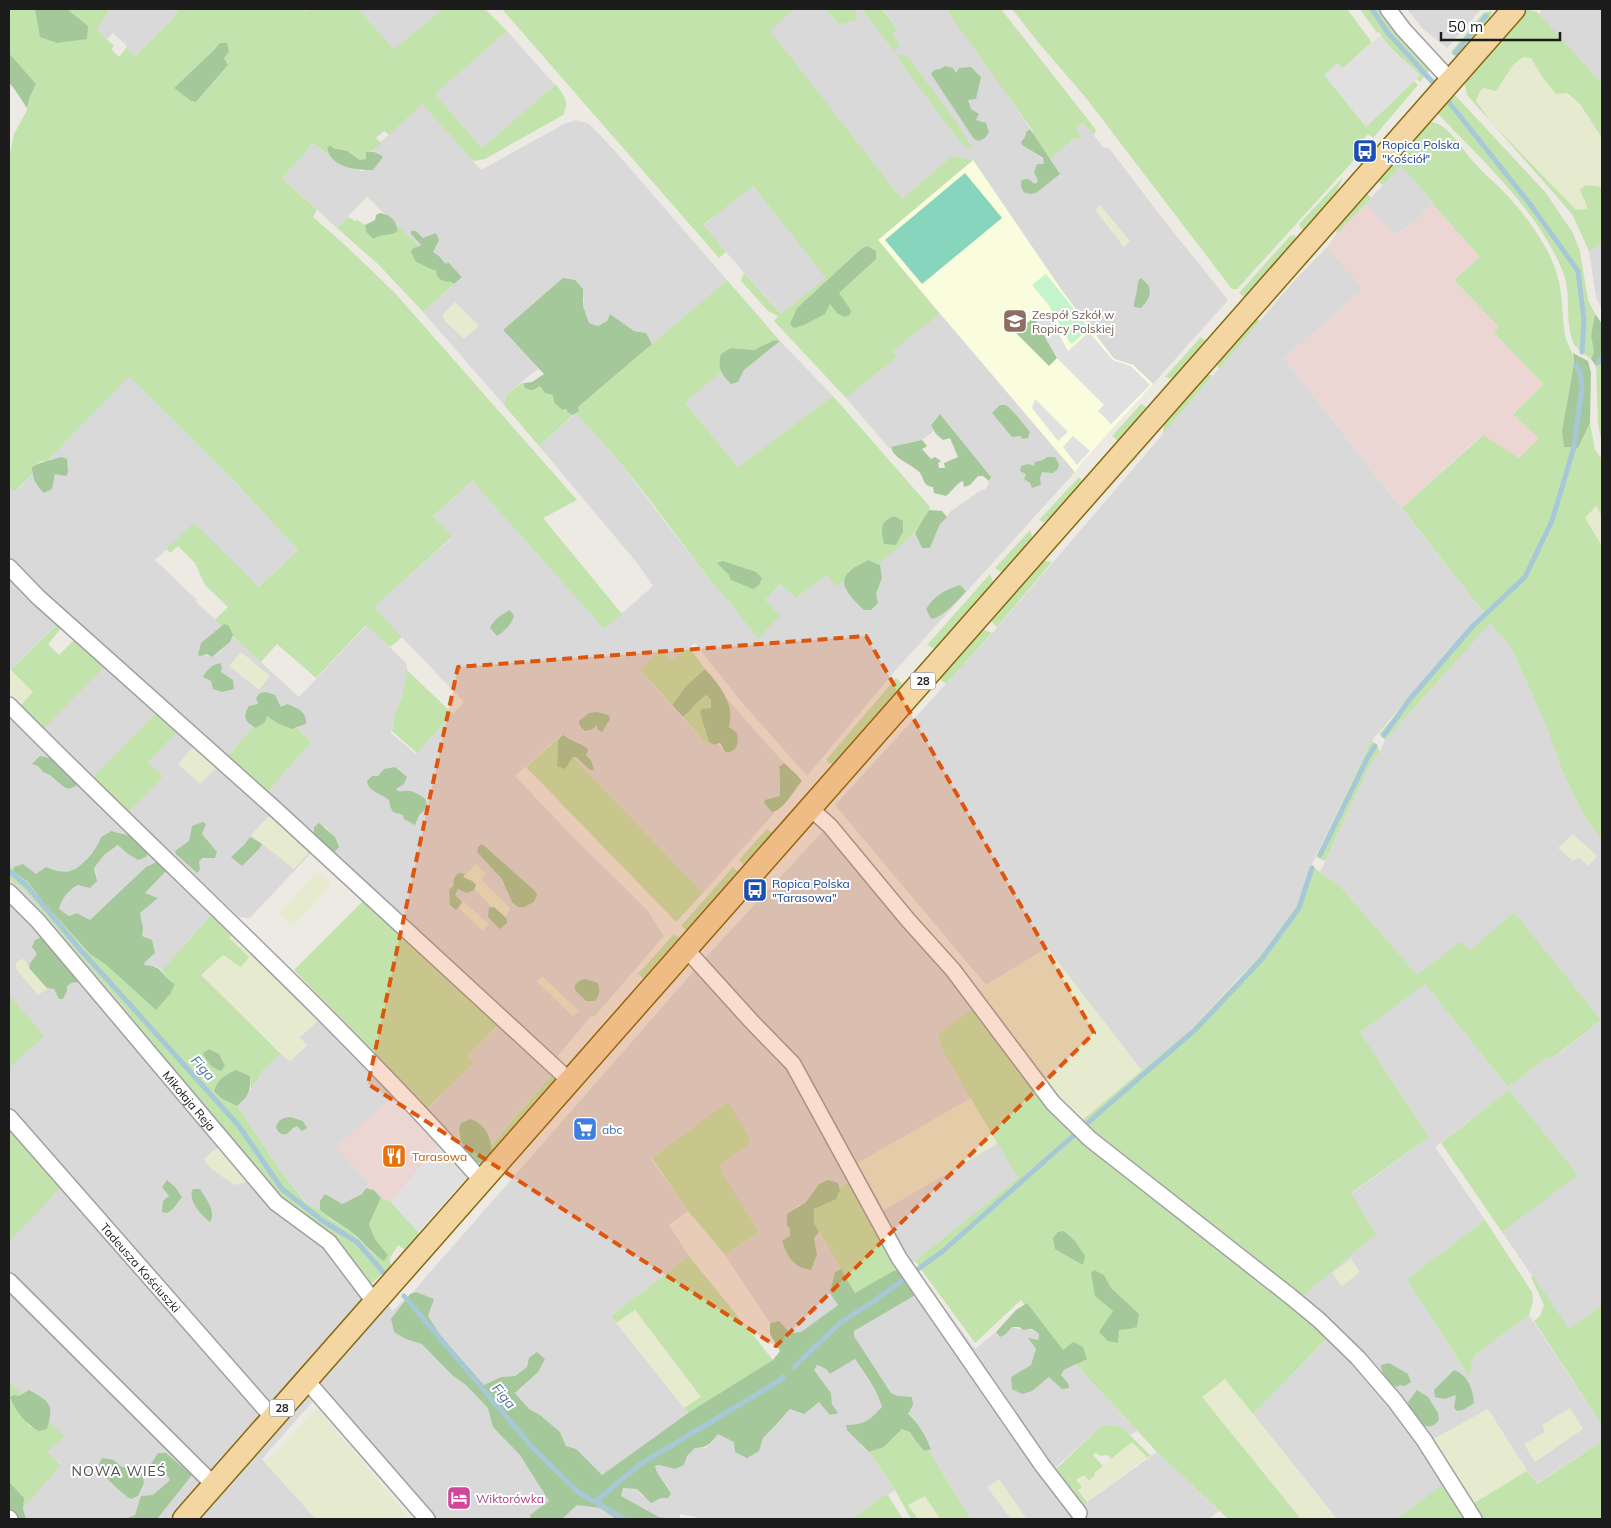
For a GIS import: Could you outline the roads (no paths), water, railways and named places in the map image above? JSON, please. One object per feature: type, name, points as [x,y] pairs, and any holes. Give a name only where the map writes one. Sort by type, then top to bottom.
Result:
[{"type":"main road","name":"28","points":[[184,1519],[1514,9]]},
{"type":"street","points":[[1388,9],[1445,88]]},
{"type":"street","points":[[9,567],[38,597],[268,803],[570,1081]]},
{"type":"street","points":[[9,705],[88,786],[265,955],[389,1080],[482,1181]]},
{"type":"street","points":[[811,809],[830,826],[952,970],[1053,1103],[1071,1122],[1290,1296],[1319,1320],[1358,1358],[1395,1401],[1424,1440],[1474,1519]]},
{"type":"street","name":"Mikołaja Reja","points":[[9,892],[38,921],[276,1203],[329,1242],[377,1300]]},
{"type":"street","points":[[686,949],[793,1064],[899,1258],[1042,1465],[1079,1513]]},
{"type":"street","name":"Tadeusza Kościuszki","points":[[9,1117],[273,1418]]},
{"type":"street","points":[[9,1282],[214,1485]]},
{"type":"street","points":[[306,1380],[427,1519]]},
{"type":"waterway","points":[[1372,9],[1388,33],[1437,87]]},
{"type":"waterway","points":[[1455,53],[1486,16]]},
{"type":"waterway","points":[[1444,96],[1530,204],[1578,271],[1584,320],[1582,352]]},
{"type":"waterway","points":[[1599,362],[1602,358]]},
{"type":"waterway","points":[[1384,735],[1410,699],[1472,627],[1525,577],[1552,521],[1574,447],[1582,387],[1580,372],[1576,365]]},
{"type":"waterway","points":[[1320,855],[1375,746]]},
{"type":"waterway","points":[[794,1367],[840,1323],[877,1299],[943,1251],[1196,1029],[1261,960],[1299,908],[1312,868]]},
{"type":"waterway","name":"Figa","points":[[9,871],[26,885],[79,948],[239,1126],[282,1189],[323,1221],[357,1242],[383,1272]]},
{"type":"waterway","name":"Figa","points":[[404,1296],[533,1448],[578,1492],[595,1502],[639,1465],[783,1377]]},
{"type":"waterway","name":"Figa","points":[[599,1504],[624,1519]]},
{"type":"place","name":"Ropica Polska \"Kościół\"","points":[[1365,151]]},
{"type":"place","name":"Zespół Szkół w Ropicy Polskiej","points":[[1015,321]]},
{"type":"place","name":"Ropica Polska \"Tarasowa\"","points":[[755,890]]},
{"type":"place","name":"abc","points":[[585,1129]]},
{"type":"place","name":"Tarasowa","points":[[394,1156]]},
{"type":"place","name":"Wiktorówka","points":[[459,1498]]},
{"type":"district","name":"NOWA WIEŚ","points":[[119,1471]]}]
